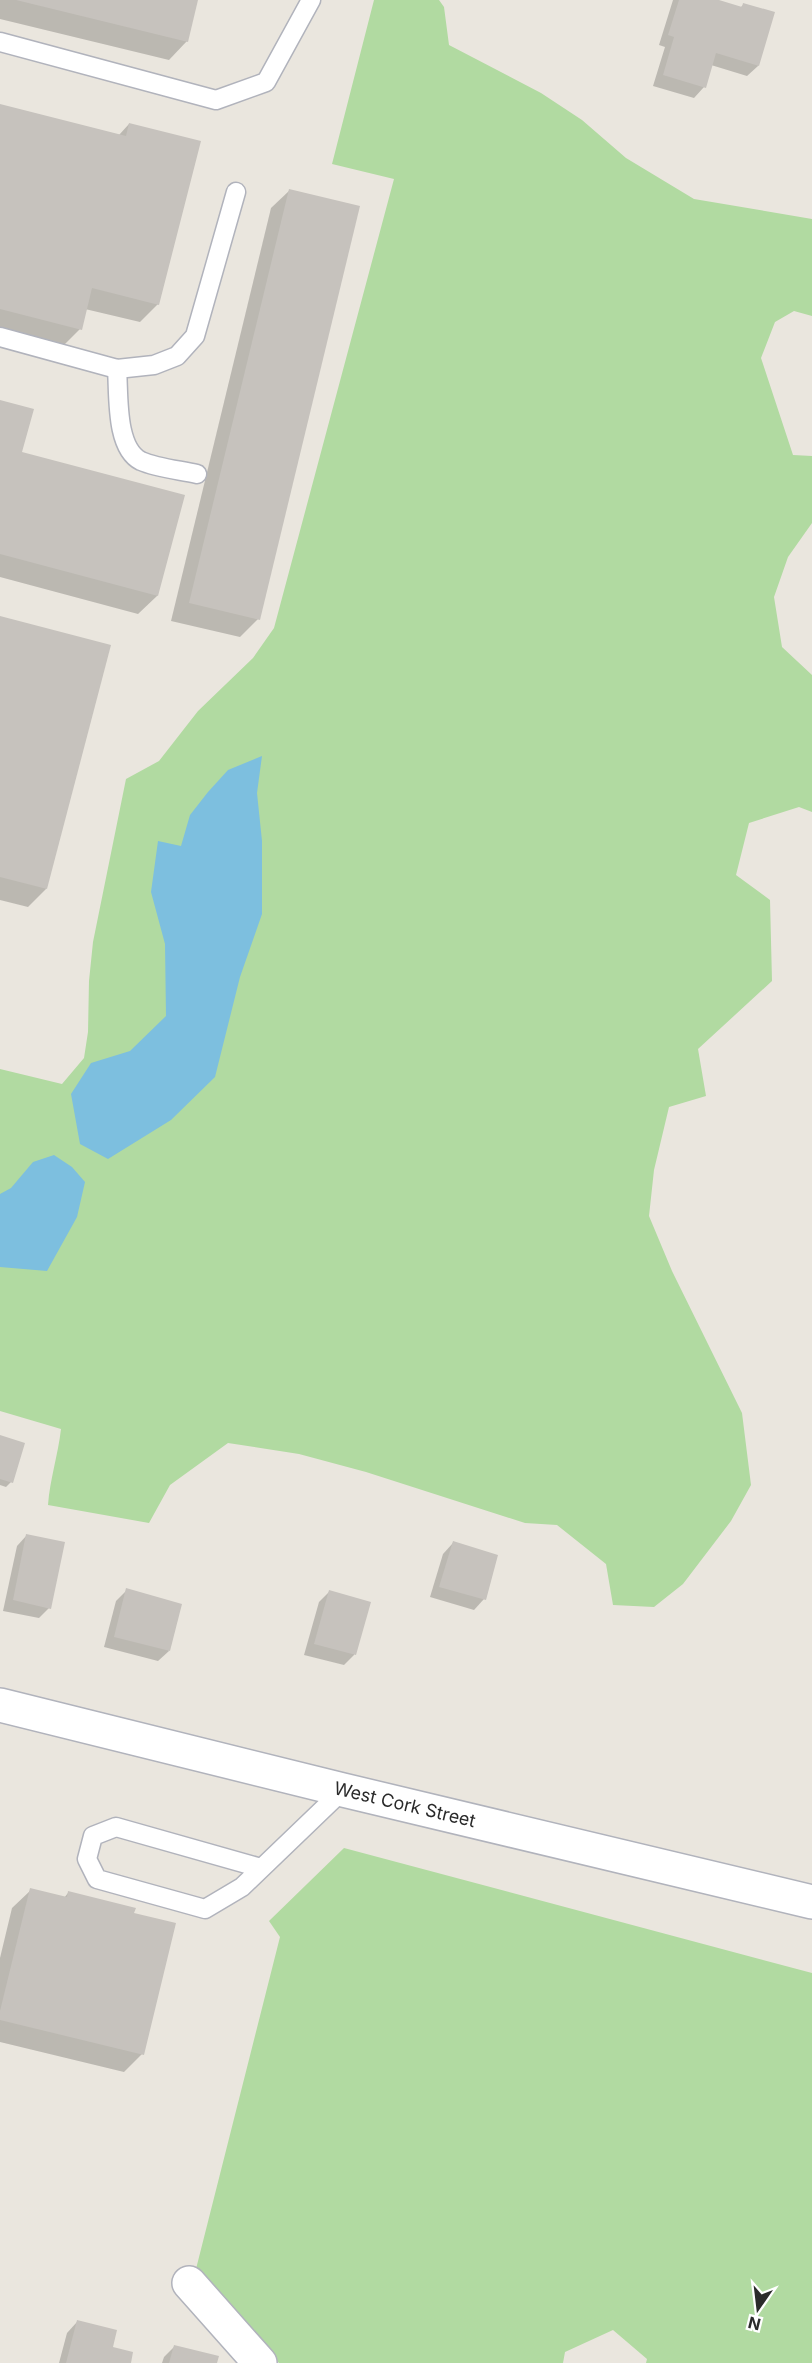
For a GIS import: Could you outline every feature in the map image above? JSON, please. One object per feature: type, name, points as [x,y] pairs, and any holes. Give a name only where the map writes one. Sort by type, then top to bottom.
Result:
[{"type":"street","name":"West Cork Street","points":[[0,1705],[812,1902]]},
{"type":"street","points":[[189,2283],[260,2363]]},
{"type":"lane","points":[[0,42],[216,100],[266,82],[312,0]]},
{"type":"lane","points":[[0,337],[117,369],[154,365],[177,356],[195,336],[236,192]]},
{"type":"lane","points":[[117,369],[122,429],[128,450],[141,460],[196,474]]},
{"type":"lane","points":[[261,1868],[116,1827],[93,1836],[87,1859],[97,1879],[205,1909],[242,1887],[343,1790]]},
{"type":"green space","points":[[374,0],[439,0],[444,7],[449,45],[541,93],[582,120],[626,158],[694,199],[812,219],[812,316],[794,311],[775,322],[761,358],[793,455],[812,456],[812,523],[788,557],[774,597],[782,647],[812,675],[812,812],[799,807],[749,823],[736,875],[770,900],[772,981],[698,1049],[706,1096],[669,1107],[654,1170],[649,1216],[672,1271],[742,1413],[751,1485],[731,1521],[683,1584],[654,1607],[613,1605],[606,1564],[557,1525],[525,1523],[366,1472],[299,1454],[228,1443],[170,1485],[149,1523],[48,1505],[61,1429],[0,1411],[0,1069],[62,1084],[84,1058],[88,1032],[89,981],[93,942],[126,779],[159,761],[198,711],[253,658],[274,628],[394,179],[332,164]]},
{"type":"green space","points":[[344,1848],[812,1973],[812,2363],[646,2363],[647,2359],[613,2330],[565,2352],[563,2363],[279,2363],[196,2269],[280,1937],[269,1921]]},
{"type":"water","points":[[262,756],[257,793],[262,841],[262,914],[240,977],[215,1077],[171,1120],[108,1159],[80,1144],[71,1094],[91,1063],[130,1051],[166,1016],[165,944],[151,892],[158,841],[181,846],[190,815],[208,792],[228,770]]},
{"type":"water","points":[[54,1155],[72,1167],[85,1182],[77,1217],[47,1271],[0,1267],[0,1194],[11,1188],[33,1162]]},
{"type":"building","points":[[16,0],[198,0],[188,42]]},
{"type":"building","points":[[679,0],[719,0],[742,7],[743,3],[775,12],[759,66],[716,53],[706,88],[663,75],[674,37],[668,35]]},
{"type":"building","points":[[0,104],[126,136],[129,123],[201,141],[159,305],[92,288],[82,330],[0,309]]},
{"type":"building","points":[[289,189],[360,206],[260,620],[189,603]]},
{"type":"building","points":[[0,400],[34,409],[22,452],[185,495],[158,596],[0,554]]},
{"type":"building","points":[[0,616],[111,645],[47,889],[0,877]]},
{"type":"building","points":[[0,1435],[25,1443],[13,1483],[0,1479]]},
{"type":"building","points":[[26,1534],[65,1542],[51,1609],[13,1600]]},
{"type":"building","points":[[453,1541],[498,1555],[486,1600],[439,1587]]},
{"type":"building","points":[[126,1588],[182,1604],[170,1651],[114,1637]]},
{"type":"building","points":[[329,1590],[371,1602],[356,1655],[314,1644]]},
{"type":"building","points":[[30,1888],[67,1897],[68,1891],[136,1908],[134,1913],[176,1923],[144,2055],[0,2020],[0,2011]]},
{"type":"building","points":[[77,2320],[117,2330],[113,2347],[133,2352],[131,2363],[66,2363]]},
{"type":"building","points":[[174,2345],[219,2356],[217,2363],[169,2363]]}]
